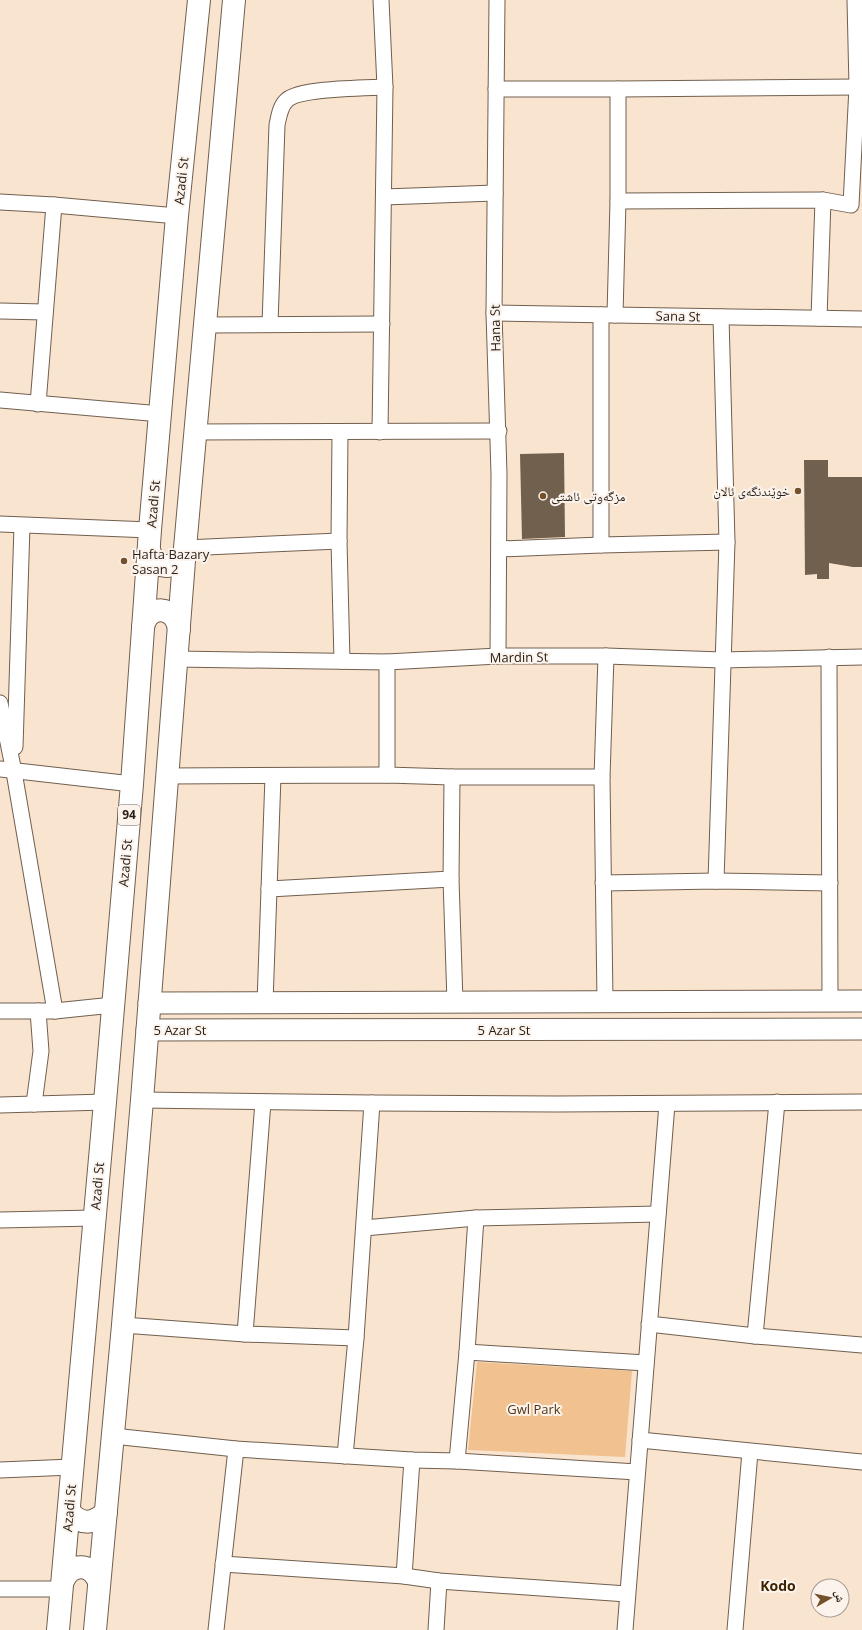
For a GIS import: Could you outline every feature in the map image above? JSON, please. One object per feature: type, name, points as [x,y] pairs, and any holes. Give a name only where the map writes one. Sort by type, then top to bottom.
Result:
[{"type":"main road","name":"Azadi St","points":[[58,1630],[132,784],[143,627],[177,216],[199,0]]},
{"type":"main road","points":[[95,1630],[142,1100],[184,551],[206,325],[234,0]]},
{"type":"main road","points":[[150,540],[154,561],[165,566],[177,563],[184,551]]},
{"type":"main road","points":[[143,627],[149,615],[154,611],[161,610],[174,616],[178,629]]},
{"type":"main road","points":[[149,1003],[862,1001]]},
{"type":"main road","points":[[676,1029],[677,1002]]},
{"type":"main road","name":"5 Azar St","points":[[147,1030],[862,1029]]},
{"type":"main road","points":[[69,1511],[78,1520],[90,1522],[102,1517],[106,1512]]},
{"type":"main road","points":[[62,1585],[69,1572],[79,1567],[90,1569],[99,1582]]},
{"type":"street","points":[[380,432],[385,87],[381,0]]},
{"type":"street","name":"Hana St","points":[[497,0],[494,313],[500,550],[498,656]]},
{"type":"street","points":[[618,200],[822,200],[857,205],[855,0]]},
{"type":"street","points":[[270,324],[277,125],[280,110],[287,99],[304,92],[385,87]]},
{"type":"street","points":[[496,89],[618,90],[857,87]]},
{"type":"street","points":[[601,545],[608,315],[618,200],[618,90]]},
{"type":"street","points":[[384,197],[495,193]]},
{"type":"street","points":[[819,318],[822,200]]},
{"type":"street","points":[[0,202],[54,205],[177,216]]},
{"type":"street","points":[[38,404],[54,205]]},
{"type":"street","points":[[0,311],[45,312]]},
{"type":"street","name":"Sana St","points":[[494,313],[862,319]]},
{"type":"street","points":[[716,881],[727,542],[721,317]]},
{"type":"street","points":[[206,325],[382,324]]},
{"type":"street","points":[[0,400],[161,414]]},
{"type":"street","points":[[195,432],[498,431]]},
{"type":"street","points":[[340,432],[339,541],[342,660]]},
{"type":"street","points":[[0,524],[150,540]]},
{"type":"street","points":[[7,770],[22,526]]},
{"type":"street","points":[[184,551],[339,541]]},
{"type":"street","points":[[500,550],[601,545],[727,542]]},
{"type":"street","name":"Mardin St","points":[[176,659],[342,660],[387,662],[498,656],[606,656],[722,660],[862,657]]},
{"type":"street","points":[[604,1002],[602,777],[606,656]]},
{"type":"street","points":[[829,657],[830,1001]]},
{"type":"street","points":[[387,662],[387,775]]},
{"type":"street","points":[[0,703],[7,770],[56,1011]]},
{"type":"street","points":[[7,770],[132,784]]},
{"type":"street","points":[[166,776],[387,775],[452,777],[602,777]]},
{"type":"street","points":[[265,1003],[272,776]]},
{"type":"street","points":[[452,777],[451,879],[455,1002]]},
{"type":"street","points":[[269,889],[451,879]]},
{"type":"street","points":[[603,883],[716,881],[830,883]]},
{"type":"street","points":[[0,1011],[56,1011],[113,1005]]},
{"type":"street","points":[[34,1104],[41,1051],[38,1011]]},
{"type":"street","points":[[142,1100],[372,1103],[667,1104],[862,1102]]},
{"type":"street","points":[[0,1105],[105,1102]]},
{"type":"street","points":[[245,1334],[263,1102]]},
{"type":"street","points":[[755,1336],[777,1102]]},
{"type":"street","points":[[345,1456],[356,1338],[372,1103]]},
{"type":"street","points":[[624,1630],[667,1104]]},
{"type":"street","points":[[364,1228],[476,1218],[658,1214]]},
{"type":"street","points":[[0,1220],[94,1218]]},
{"type":"street","points":[[457,1461],[476,1218]]},
{"type":"street","points":[[649,1324],[755,1336],[862,1345]]},
{"type":"street","points":[[123,1325],[245,1334],[356,1338]]},
{"type":"street","points":[[466,1352],[646,1363]]},
{"type":"street","points":[[113,1436],[236,1449],[637,1472]]},
{"type":"street","points":[[640,1440],[862,1462]]},
{"type":"street","points":[[216,1630],[236,1449]]},
{"type":"street","points":[[735,1630],[750,1452]]},
{"type":"street","points":[[404,1576],[412,1460]]},
{"type":"street","points":[[0,1470],[72,1467]]},
{"type":"street","points":[[223,1564],[404,1576],[439,1581],[627,1594]]},
{"type":"street","points":[[436,1630],[439,1581]]},
{"type":"street","points":[[0,1589],[62,1585]]},
{"type":"green space","name":"Gwl Park","points":[[477,1362],[632,1371],[625,1457],[468,1450]]},
{"type":"building","name":"مزگەوتی ئاشتی","points":[[564,453],[565,537],[522,539],[520,454]]},
{"type":"building","points":[[804,460],[828,460],[828,477],[862,477],[862,567],[829,563],[829,579],[817,579],[817,574],[805,575]]},
{"type":"place","name":"خوێندنگەی ئالان","points":[[798,491]]},
{"type":"place","name":"مزگەوتی ئاشتی","points":[[543,496]]},
{"type":"place","name":"Hafta Bazary Sasan 2","points":[[124,561]]},
{"type":"district","name":"Kodo","points":[[778,1586]]}]
